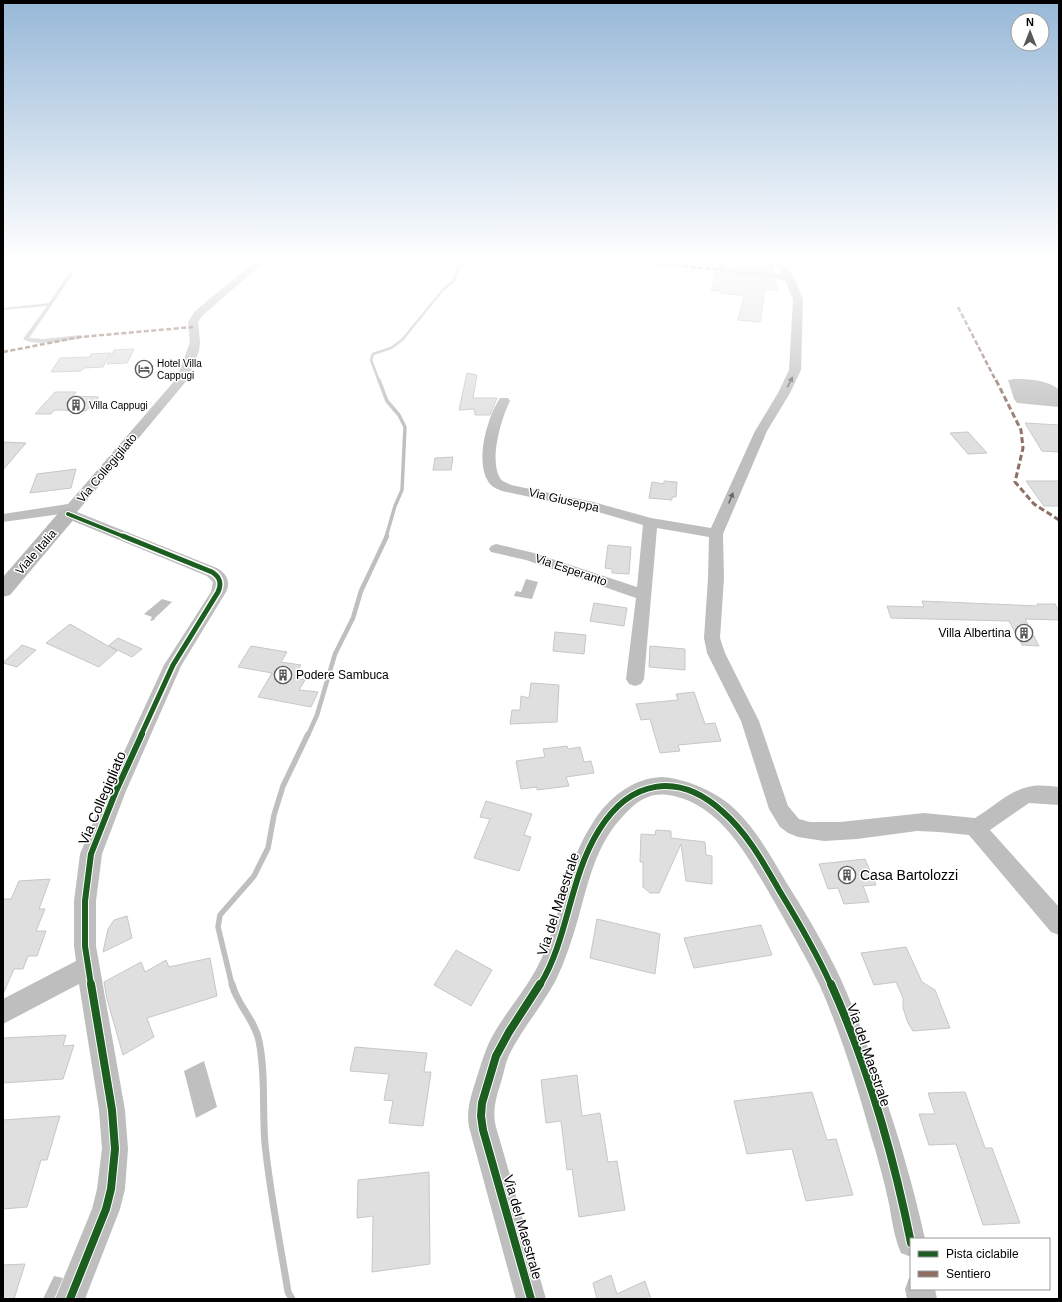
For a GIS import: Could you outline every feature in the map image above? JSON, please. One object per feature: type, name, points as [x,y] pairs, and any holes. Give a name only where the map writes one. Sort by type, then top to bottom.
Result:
[{"type":"street","name":"Via Collegigliato","points":[[70,1299],[106,1209],[111,1190],[116,1148],[112,1110],[88,967],[84,931],[88,869],[97,838],[116,791],[173,665],[218,593],[221,584],[220,578],[212,572],[71,511],[180,383],[193,351],[195,342],[193,327],[195,319]]},
{"type":"street","points":[[797,319],[794,374],[761,431],[716,534],[716,578],[712,634],[713,646],[720,663],[746,712],[779,809],[784,818],[799,828],[819,832],[835,832],[919,822],[975,827],[986,824],[1020,799],[1028,796],[1039,794],[1059,796]]},
{"type":"street","name":"Via Giuseppa","points":[[504,401],[494,422],[491,441],[491,465],[493,477],[496,483],[507,488],[593,506],[650,522],[716,534]]},
{"type":"street","points":[[3,518],[71,511]]},
{"type":"street","name":"Viale Italia","points":[[3,590],[71,511]]},
{"type":"street","points":[[635,679],[650,522]]},
{"type":"street","name":"Via Esperanto","points":[[496,548],[529,556],[644,595]]},
{"type":"street","name":"Via del Maestrale","points":[[531,1299],[484,1133],[480,1108],[493,1065],[503,1043],[537,990],[554,959],[578,873],[585,855],[603,825],[621,805],[639,791],[658,786],[668,786],[692,791],[714,803],[724,812],[764,864],[805,934],[829,979],[854,1045],[888,1147],[903,1202],[910,1238]]},
{"type":"street","points":[[975,827],[1059,924]]},
{"type":"street","points":[[3,1012],[88,967]]},
{"type":"lane","points":[[39,319],[26,339],[28,341],[80,337]]},
{"type":"shaded area","points":[[1008,380],[1035,380],[1055,387],[1059,390],[1059,407],[1017,403],[1014,399]]},
{"type":"shaded area","points":[[526,579],[538,582],[532,599],[514,596],[516,591],[521,592]]},
{"type":"shaded area","points":[[162,599],[172,602],[154,620],[150,621],[152,617],[144,614]]},
{"type":"shaded area","points":[[204,1061],[217,1107],[196,1118],[184,1071]]},
{"type":"shaded area","points":[[54,1276],[63,1278],[54,1299],[43,1299]]},
{"type":"building","points":[[738,319],[761,319],[760,322],[738,320]]},
{"type":"building","points":[[134,349],[127,363],[107,364],[114,350]]},
{"type":"building","points":[[111,353],[103,367],[84,368],[81,371],[51,372],[60,358],[90,357],[91,354]]},
{"type":"building","points":[[467,373],[477,375],[473,398],[497,398],[490,415],[475,415],[474,409],[459,410]]},
{"type":"building","points":[[55,392],[76,392],[73,396],[99,397],[86,411],[55,410],[51,414],[35,414]]},
{"type":"building","points":[[1025,423],[1059,425],[1059,452],[1042,451]]},
{"type":"building","points":[[968,432],[987,453],[968,454],[950,433]]},
{"type":"building","points":[[3,442],[26,443],[3,470]]},
{"type":"building","points":[[453,457],[451,470],[433,470],[435,458]]},
{"type":"building","points":[[76,469],[71,488],[30,493],[37,474]]},
{"type":"building","points":[[664,481],[677,482],[676,497],[672,497],[672,500],[649,498],[652,482],[664,484]]},
{"type":"building","points":[[1026,481],[1059,481],[1059,506],[1044,506]]},
{"type":"building","points":[[608,545],[631,547],[629,574],[612,573],[612,569],[605,568]]},
{"type":"building","name":"Villa Albertina","points":[[922,601],[1038,606],[1037,604],[1055,604],[1059,611],[1059,620],[1025,619],[1039,646],[1022,645],[1009,621],[891,618],[887,606],[924,607]]},
{"type":"building","points":[[594,603],[627,608],[624,626],[590,621]]},
{"type":"building","points":[[70,624],[108,646],[118,638],[142,649],[132,657],[109,646],[117,651],[99,667],[46,643]]},
{"type":"building","points":[[555,632],[586,635],[584,654],[553,651]]},
{"type":"building","points":[[22,645],[36,650],[17,667],[3,663]]},
{"type":"building","name":"Podere Sambuca","points":[[251,646],[287,652],[281,662],[301,665],[294,678],[305,680],[299,690],[318,692],[311,707],[258,697],[272,673],[238,667]]},
{"type":"building","points":[[650,646],[685,649],[685,670],[649,667]]},
{"type":"building","points":[[531,683],[559,685],[557,722],[510,724],[512,710],[520,710],[521,696],[529,698]]},
{"type":"building","points":[[694,692],[705,724],[715,723],[721,741],[678,745],[680,751],[660,753],[650,719],[641,720],[636,704],[678,700],[676,694]]},
{"type":"building","points":[[567,746],[568,749],[580,747],[584,762],[591,761],[594,773],[566,777],[569,786],[537,790],[537,787],[521,789],[516,761],[545,757],[543,749]]},
{"type":"building","points":[[486,801],[532,814],[524,835],[531,837],[519,871],[474,858],[490,819],[480,817]]},
{"type":"building","points":[[656,830],[671,831],[671,838],[705,842],[706,855],[712,856],[712,884],[686,881],[681,844],[659,893],[650,893],[643,887],[643,862],[640,862],[641,834],[655,835]]},
{"type":"building","name":"Casa Bartolozzi","points":[[865,859],[876,885],[863,886],[869,902],[844,904],[838,888],[828,889],[819,864]]},
{"type":"building","points":[[50,879],[39,909],[45,909],[36,931],[46,931],[37,956],[28,956],[23,969],[14,969],[3,994],[3,899],[11,899],[19,881]]},
{"type":"building","points":[[127,916],[132,938],[103,952],[108,929],[114,920]]},
{"type":"building","points":[[597,919],[660,934],[655,974],[590,958]]},
{"type":"building","points":[[761,925],[772,955],[694,968],[684,938]]},
{"type":"building","points":[[906,947],[922,982],[935,990],[950,1028],[913,1031],[908,1023],[903,1008],[903,998],[896,982],[874,985],[861,953]]},
{"type":"building","points":[[456,950],[492,970],[471,1006],[434,985]]},
{"type":"building","points":[[210,958],[217,996],[147,1018],[154,1037],[123,1055],[107,999],[104,982],[141,962],[145,972],[166,960],[169,967]]},
{"type":"building","points":[[66,1035],[63,1046],[74,1045],[63,1079],[3,1083],[3,1038]]},
{"type":"building","points":[[355,1047],[427,1053],[424,1072],[431,1072],[423,1126],[389,1123],[393,1101],[384,1100],[389,1074],[350,1071]]},
{"type":"building","points":[[577,1075],[582,1116],[600,1113],[608,1162],[617,1161],[625,1210],[579,1217],[572,1169],[567,1170],[561,1121],[546,1123],[541,1080]]},
{"type":"building","points":[[812,1092],[827,1140],[836,1139],[853,1195],[806,1201],[792,1149],[747,1154],[734,1101]]},
{"type":"building","points":[[965,1092],[985,1148],[992,1148],[1020,1223],[983,1225],[956,1144],[929,1145],[919,1114],[935,1114],[928,1093]]},
{"type":"building","points":[[60,1116],[47,1160],[41,1160],[27,1207],[3,1209],[3,1120]]},
{"type":"building","points":[[429,1172],[430,1264],[372,1272],[373,1216],[357,1218],[358,1180]]},
{"type":"building","points":[[25,1264],[14,1299],[3,1299],[3,1265]]},
{"type":"building","points":[[611,1275],[617,1294],[645,1281],[651,1299],[597,1299],[593,1283]]},
{"type":"waterway","points":[[379,381],[371,360],[373,354],[391,348],[402,340],[419,319]]},
{"type":"waterway","points":[[379,380],[387,401],[399,415],[405,427],[402,490],[395,506],[386,537]]},
{"type":"waterway","points":[[308,735],[317,715],[335,654],[353,618],[361,591],[387,536]]},
{"type":"waterway","points":[[232,985],[218,927],[220,915],[254,876],[268,848],[274,815],[283,786],[308,734]]},
{"type":"waterway","points":[[232,984],[234,992],[254,1026],[259,1041],[263,1080],[264,1131],[267,1162],[288,1292],[292,1299]]},
{"type":"marked path","points":[[964,319],[1021,430],[1023,448],[1015,482],[1034,504],[1045,513],[1059,520]]},
{"type":"marked path","points":[[3,352],[80,337],[193,327]]},
{"type":"cycle path","points":[[68,514],[212,572],[216,574],[221,582],[220,589],[173,665],[116,791],[91,854],[85,901],[85,946],[112,1110],[115,1149],[111,1189],[106,1209],[70,1299]]},
{"type":"cycle path","points":[[531,1299],[483,1127],[481,1116],[482,1099],[494,1061],[501,1047],[509,1032],[542,982],[553,960],[561,938],[580,871],[599,830],[613,811],[632,795],[652,786],[668,786],[691,792],[707,800],[722,811],[735,824],[758,854],[804,931],[833,989],[860,1060],[890,1156],[902,1199],[910,1238]]},
{"type":"place","name":"Hotel Villa Cappugi","points":[[144,369]]},
{"type":"place","name":"Villa Cappugi","points":[[76,405]]},
{"type":"place","name":"Villa Albertina","points":[[1024,633]]},
{"type":"place","name":"Podere Sambuca","points":[[283,675]]},
{"type":"place","name":"Casa Bartolozzi","points":[[847,875]]}]
